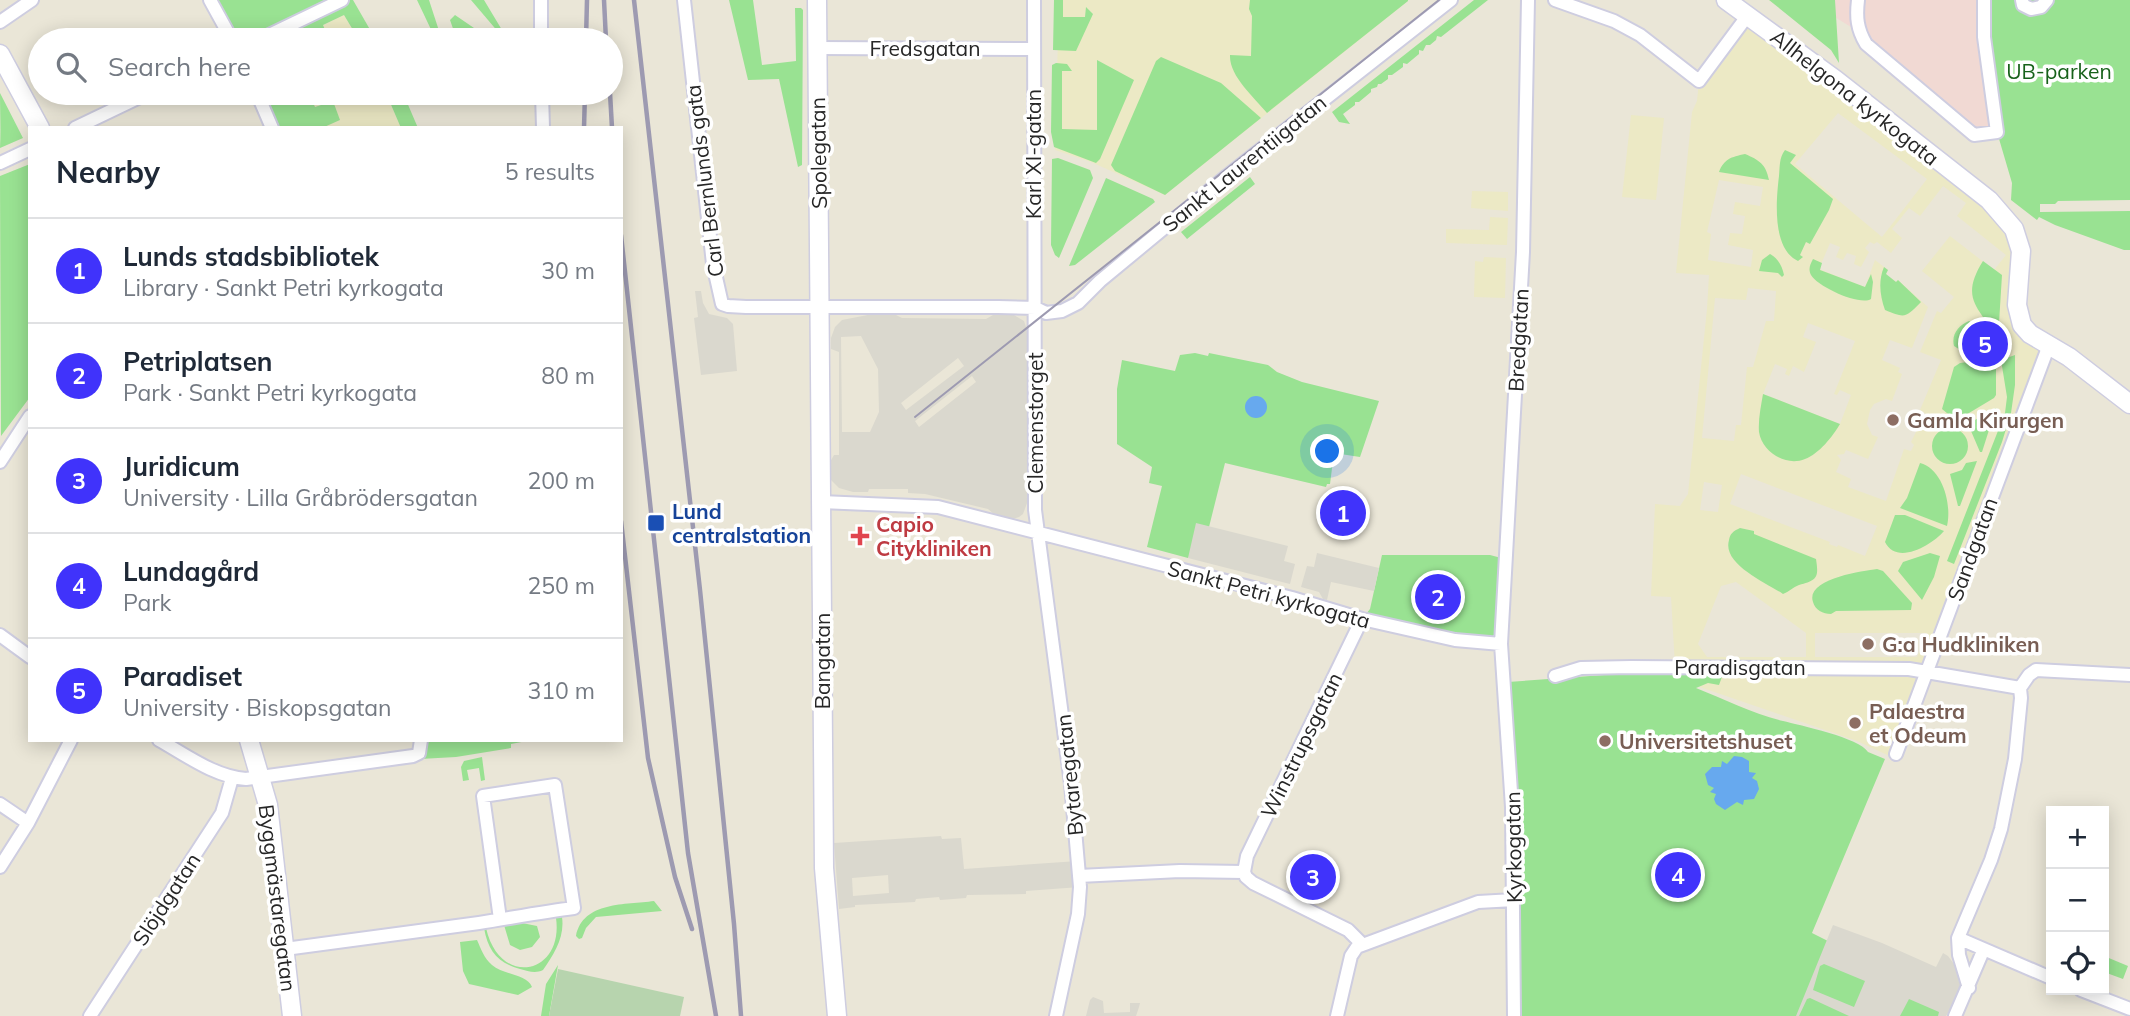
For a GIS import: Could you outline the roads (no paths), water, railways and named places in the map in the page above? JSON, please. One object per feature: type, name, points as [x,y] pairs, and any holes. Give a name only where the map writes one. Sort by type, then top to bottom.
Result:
[{"type":"street","points":[[0,22],[32,0]]},
{"type":"street","points":[[210,0],[225,28]]},
{"type":"street","points":[[284,28],[342,0]]},
{"type":"street","points":[[541,0],[541,28]]},
{"type":"street","name":"Carl Bernlunds gata","points":[[684,0],[713,264],[720,301],[728,306],[820,306]]},
{"type":"street","name":"Spolegatan","points":[[817,0],[820,306]]},
{"type":"street","name":"Karl XI-gatan","points":[[1034,0],[1035,308]]},
{"type":"street","name":"Sankt Laurentiigatan","points":[[1035,308],[1046,313],[1062,311],[1078,303],[1100,281],[1227,176],[1451,0]]},
{"type":"street","name":"Bredgatan","points":[[1503,679],[1501,644],[1523,253],[1528,0]]},
{"type":"street","points":[[1555,0],[1614,21],[1640,35],[1699,81],[1748,15]]},
{"type":"street","name":"Allhelgona kyrkogata","points":[[1727,0],[1983,194],[2009,222],[2018,239],[2021,263],[2017,305],[2022,326],[2049,345]]},
{"type":"street","points":[[1858,0],[1856,14],[1859,32],[1867,44],[1973,135],[1985,136],[1997,132],[1980,1]]},
{"type":"street","points":[[2022,0],[2023,5],[2031,9],[2041,7],[2047,0]]},
{"type":"street","name":"Fredsgatan","points":[[817,48],[1034,49]]},
{"type":"street","points":[[0,54],[39,126]]},
{"type":"street","points":[[79,126],[123,105]]},
{"type":"street","points":[[262,105],[271,126]]},
{"type":"street","points":[[542,105],[543,126]]},
{"type":"street","points":[[0,163],[28,150]]},
{"type":"street","points":[[820,306],[1035,308]]},
{"type":"street","name":"Bangatan","points":[[820,306],[824,867],[837,1016]]},
{"type":"street","name":"Clemenstorget","points":[[1035,308],[1035,510],[1038,533]]},
{"type":"street","points":[[2049,345],[2130,404]]},
{"type":"street","name":"Sandgatan","points":[[1896,754],[1912,705],[2049,345]]},
{"type":"street","points":[[0,461],[28,419]]},
{"type":"street","points":[[821,502],[929,506],[1038,533]]},
{"type":"street","name":"Sankt Petri kyrkogata","points":[[1038,533],[1362,619],[1455,640],[1501,644]]},
{"type":"street","name":"Bytaregatan","points":[[1038,533],[1071,784],[1079,876],[1078,914],[1056,1016]]},
{"type":"street","name":"Winstrupsgatan","points":[[1244,872],[1247,856],[1362,619]]},
{"type":"street","points":[[0,635],[28,656]]},
{"type":"street","name":"Paradisgatan","points":[[1555,676],[1581,668],[1693,666],[1909,669],[2020,688]]},
{"type":"street","points":[[1969,988],[1958,938],[2001,829],[2015,759],[2020,688],[2036,670],[2130,675]]},
{"type":"street","name":"Kyrkogatan","points":[[1503,679],[1512,807],[1514,1016]]},
{"type":"street","points":[[0,867],[28,823],[70,742]]},
{"type":"street","points":[[163,742],[232,778],[260,778],[416,755],[421,742]]},
{"type":"street","name":"Byggmästaregatan","points":[[250,742],[268,805],[273,837],[292,1016]]},
{"type":"street","name":"Slöjdgatan","points":[[90,1016],[222,813],[232,778]]},
{"type":"street","points":[[285,949],[500,919],[573,908],[555,785],[482,796],[500,919]]},
{"type":"street","points":[[0,804],[28,823]]},
{"type":"street","points":[[1079,876],[1180,871],[1244,872],[1253,883],[1348,930],[1362,944]]},
{"type":"street","points":[[1337,1016],[1351,956],[1362,944],[1478,902],[1514,900]]},
{"type":"street","points":[[1958,938],[2046,976]]},
{"type":"street","points":[[1955,1016],[1983,951]]},
{"type":"street","points":[[2094,995],[2130,1009]]},
{"type":"water","points":[[1256,396],[1266,403],[1267,407],[1260,417],[1256,418],[1246,411],[1245,407],[1252,397]]},
{"type":"water","points":[[1734,756],[1749,761],[1749,772],[1756,773],[1752,778],[1757,781],[1759,789],[1754,799],[1744,800],[1743,805],[1737,802],[1725,810],[1716,804],[1716,794],[1710,792],[1714,788],[1708,785],[1705,774],[1712,767],[1721,767],[1722,761],[1727,764]]},
{"type":"tram line","points":[[915,417],[1439,0]]},
{"type":"railway","points":[[586,28],[587,0]]},
{"type":"railway","points":[[604,0],[605,28]]},
{"type":"railway","points":[[634,0],[700,590],[741,1016]]},
{"type":"railway","points":[[584,126],[585,105]]},
{"type":"railway","points":[[611,105],[612,126]]},
{"type":"railway","points":[[623,253],[688,853],[716,1016]]},
{"type":"railway","points":[[623,539],[648,758],[675,877],[692,929]]},
{"type":"place","name":"Paradiset","points":[[1985,344]]},
{"type":"place","name":"Gamla Kirurgen","points":[[1893,420]]},
{"type":"place","name":"Lunds stadsbibliotek","points":[[1343,513]]},
{"type":"place","name":"Lund centralstation","points":[[656,523]]},
{"type":"place","name":"Capio Citykliniken","points":[[860,536]]},
{"type":"place","name":"Petriplatsen","points":[[1438,597]]},
{"type":"place","name":"G:a Hudkliniken","points":[[1868,644]]},
{"type":"place","name":"Palaestra et Odeum","points":[[1855,723]]},
{"type":"place","name":"Universitetshuset","points":[[1605,741]]},
{"type":"place","name":"Lundagård","points":[[1678,875]]},
{"type":"place","name":"Juridicum","points":[[1313,877]]},
{"type":"park label","name":"UB-parken","points":[[2059,71]]}]
